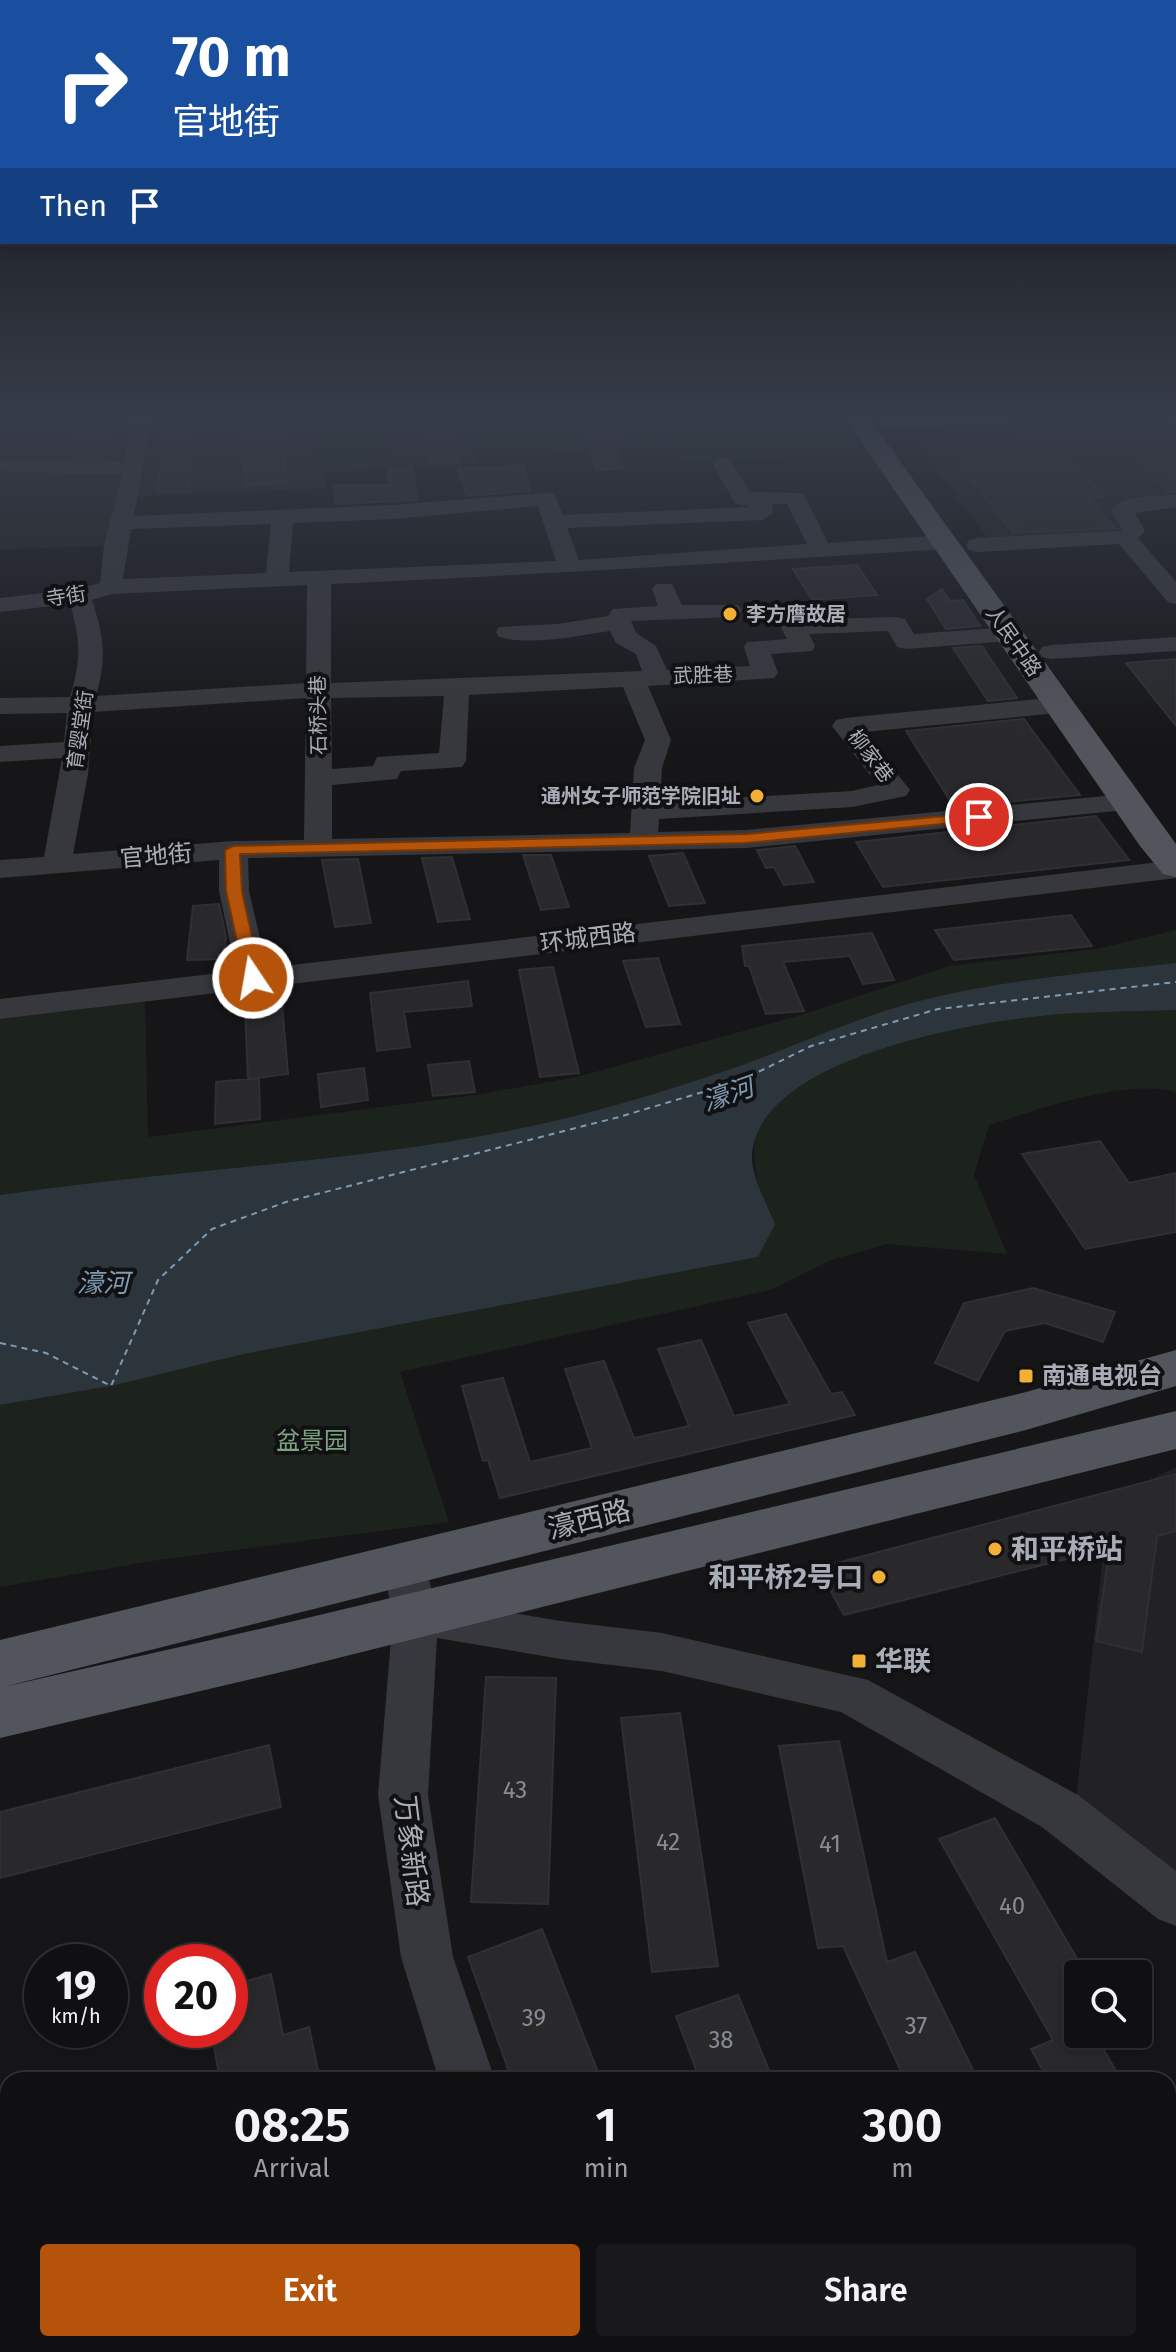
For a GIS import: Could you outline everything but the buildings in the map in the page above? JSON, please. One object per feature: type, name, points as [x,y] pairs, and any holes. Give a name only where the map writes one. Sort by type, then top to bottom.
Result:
[{"type":"main road","name":"人民中路","points":[[933,524],[1126,802],[1176,868]]},
{"type":"main road","name":"人民中路","points":[[962,524],[1176,824]]},
{"type":"main road","name":"濠西路","points":[[0,1713],[410,1590],[1176,1368]]},
{"type":"main road","name":"濠西路","points":[[0,1664],[410,1590],[1176,1430]]},
{"type":"street","points":[[111,587],[115,545],[122,524]]},
{"type":"street","points":[[277,581],[282,524]]},
{"type":"street","points":[[555,524],[570,567]]},
{"type":"street","points":[[808,524],[821,551]]},
{"type":"street","points":[[1130,524],[1134,531],[1131,544]]},
{"type":"street","name":"寺街","points":[[0,605],[79,596],[111,587],[570,567],[946,542]]},
{"type":"street","points":[[1131,544],[1176,597]]},
{"type":"street","points":[[977,545],[1131,544],[1163,552]]},
{"type":"street","points":[[654,562],[673,613]]},
{"type":"street","name":"石桥头巷","points":[[318,850],[319,580]]},
{"type":"street","name":"育婴堂街","points":[[57,864],[74,774],[81,705],[92,666],[91,635],[79,596]]},
{"type":"street","points":[[644,841],[648,768],[658,740],[644,677],[644,644],[625,638],[619,622],[621,614],[730,610]]},
{"type":"street","points":[[508,632],[578,629],[619,622]]},
{"type":"street","name":"武胜巷","points":[[0,706],[81,705],[195,695],[457,688],[765,673],[756,647],[803,646],[793,627],[896,624],[906,642],[1010,634]]},
{"type":"street","points":[[1051,652],[1176,644]]},
{"type":"street","points":[[319,778],[387,773],[387,763],[452,761],[457,688]]},
{"type":"street","name":"柳家巷","points":[[645,811],[838,801],[896,790],[845,726],[1058,705]]},
{"type":"street","points":[[0,754],[75,749]]},
{"type":"street","name":"官地街","points":[[0,869],[233,850],[746,839],[1126,802]]},
{"type":"street","points":[[233,850],[234,891],[253,978]]},
{"type":"street","name":"环城西路","points":[[0,1009],[1176,868]]},
{"type":"street","points":[[410,1590],[561,1640],[662,1652],[851,1694],[1060,1811],[1176,1902]]},
{"type":"street","name":"万象新路","points":[[410,1590],[403,1795],[427,1957],[464,2072]]},
{"type":"shaded area","points":[[0,524],[121,524],[115,545],[0,550]]},
{"type":"shaded area","points":[[977,524],[1130,524],[1128,533],[989,540]]},
{"type":"shaded area","points":[[1176,1467],[1176,1875],[1076,1799],[1109,1500]]},
{"type":"green space","points":[[1176,930],[1176,963],[1014,982],[919,1001],[703,1078],[545,1123],[342,1156],[0,1195],[0,1019],[145,1002],[148,1137],[475,1095],[577,1077],[801,1015],[949,966],[1097,949]]},
{"type":"green space","name":"盆景园","points":[[1176,1010],[1176,1092],[1132,1089],[1107,1092],[989,1125],[974,1175],[1007,1254],[887,1244],[831,1260],[770,1290],[400,1372],[449,1522],[158,1560],[0,1587],[0,1405],[111,1386],[244,1354],[758,1257],[756,1137],[775,1106],[803,1084],[876,1051],[957,1029],[1043,1016]]},
{"type":"water","name":"濠河","points":[[1176,963],[1176,1010],[1043,1016],[952,1030],[863,1055],[822,1074],[787,1096],[762,1123],[752,1155],[757,1181],[775,1224],[758,1257],[244,1354],[111,1386],[0,1405],[0,1195],[342,1156],[478,1136],[567,1118],[659,1092],[919,1001],[1014,982]]},
{"type":"ferry route","points":[[0,1343],[46,1353],[111,1386],[158,1280],[212,1229],[286,1202],[619,1117],[740,1081],[811,1046],[938,1009],[1176,982]]},
{"type":"place","name":"李方膺故居","points":[[730,614]]},
{"type":"place","name":"通州女子师范学院旧址","points":[[757,796]]},
{"type":"place","name":"南通电视台","points":[[1026,1376]]},
{"type":"place","name":"和平桥站","points":[[995,1549]]},
{"type":"place","name":"和平桥2号口","points":[[879,1577]]},
{"type":"place","name":"华联","points":[[859,1661]]},
{"type":"route","points":[[253,978],[234,891],[233,850],[746,839],[979,817]]}]
